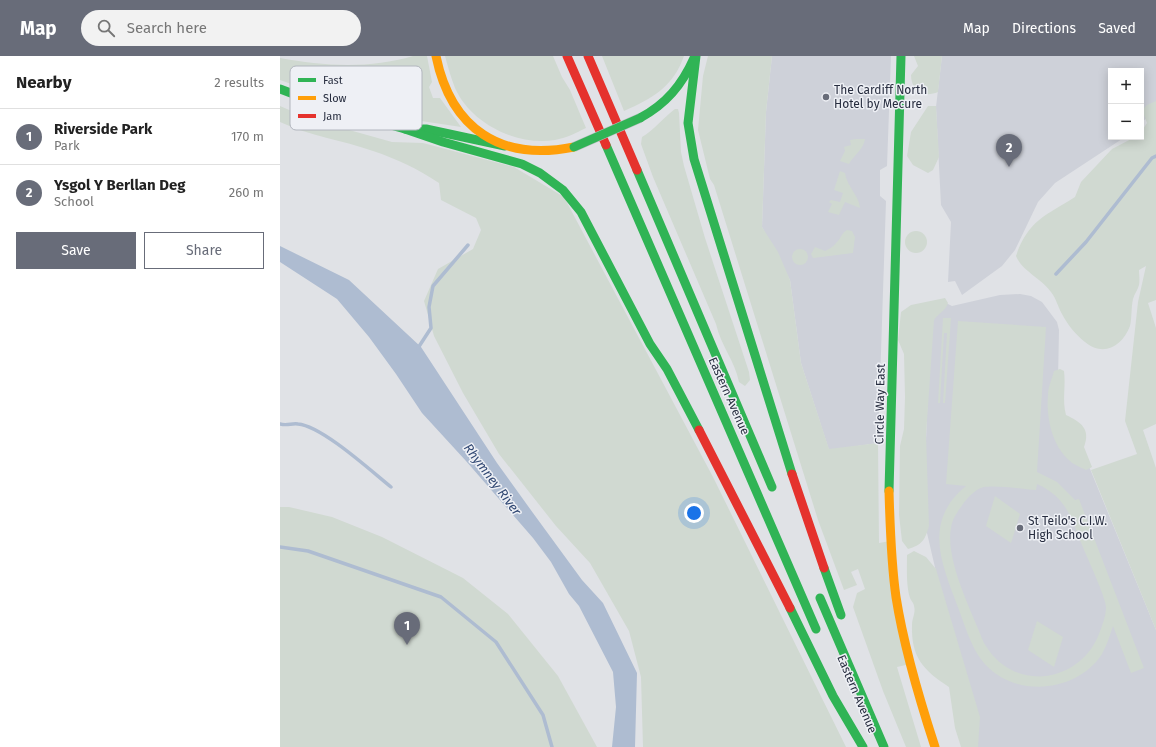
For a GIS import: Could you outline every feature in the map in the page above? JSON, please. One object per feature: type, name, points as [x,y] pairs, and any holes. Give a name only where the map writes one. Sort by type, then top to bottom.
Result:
[{"type":"main road","points":[[436,56],[441,80],[455,106],[482,133],[504,146],[548,167],[566,181],[582,200],[656,342],[667,370]]},
{"type":"main road","name":"Eastern Avenue","points":[[567,56],[819,636]]},
{"type":"main road","name":"Eastern Avenue","points":[[588,56],[775,494]]},
{"type":"main road","points":[[422,129],[538,152],[574,147],[651,112],[673,94],[683,82],[695,56]]},
{"type":"main road","points":[[695,56],[688,123],[694,159],[802,507],[844,621]]},
{"type":"main road","name":"Circle Way East","points":[[901,56],[889,485],[890,541],[896,596],[903,634],[935,747]]},
{"type":"main road","points":[[280,89],[290,93]]},
{"type":"main road","points":[[409,130],[422,137],[509,160],[536,171],[557,183],[581,212],[650,344],[667,370],[781,589],[833,696],[863,747]]},
{"type":"main road","name":"Eastern Avenue","points":[[814,586],[885,747]]},
{"type":"main road","points":[[868,686],[885,747]]},
{"type":"main road","name":"Eastern Avenue","points":[[848,701],[867,747]]},
{"type":"shaded area","points":[[413,56],[427,56],[432,82],[429,87],[433,98],[440,98],[461,127],[422,121],[422,66],[290,66],[290,84],[280,80],[280,58],[313,63],[346,65],[380,63]]},
{"type":"shaded area","points":[[445,56],[553,56],[562,77],[570,90],[586,128],[563,138],[540,141],[511,136],[497,130],[484,122],[462,101],[455,88]]},
{"type":"shaded area","points":[[602,56],[684,56],[674,76],[668,84],[653,96],[624,111]]},
{"type":"shaded area","points":[[708,56],[772,56],[766,112],[762,227],[778,252],[790,280],[801,363],[829,449],[878,443],[879,543],[890,541],[910,664],[897,667],[921,747],[906,747],[883,691],[853,607],[857,593],[865,589],[858,569],[851,572],[857,585],[844,590],[818,520],[714,185],[710,179],[698,130],[703,76]]},
{"type":"shaded area","points":[[772,56],[891,56],[887,166],[880,170],[880,196],[886,201],[878,443],[829,450],[801,363],[790,280],[762,227],[766,112]]},
{"type":"shaded area","points":[[914,56],[942,56],[938,92],[928,94],[919,92],[913,85],[911,75],[918,66]]},
{"type":"shaded area","points":[[942,56],[1156,56],[1156,110],[1144,120],[1144,68],[1108,68],[1108,140],[1120,140],[1055,183],[1038,202],[1015,250],[1002,266],[962,295],[955,281],[948,282],[951,222],[941,205],[936,107]]},
{"type":"shaded area","points":[[1156,101],[1156,300],[1148,303],[1156,328],[1156,424],[1143,430],[1156,468],[1156,630],[1091,470],[1137,454],[1125,421],[1138,302],[1146,266],[1139,270],[1139,285],[1133,299],[1131,323],[1127,333],[1111,348],[1098,349],[1085,342],[1075,333],[1064,318],[1051,292],[1023,266],[1016,256],[1026,234],[1033,226],[1047,214],[1075,197],[1081,182],[1112,149],[1129,140],[1144,140],[1144,128],[1147,123],[1144,115],[1144,108]]},
{"type":"shaded area","points":[[280,106],[290,110],[290,127],[280,122]]},
{"type":"shaded area","points":[[928,106],[936,106],[939,157],[933,170],[928,173],[913,165],[907,156],[911,132]]},
{"type":"shaded area","points":[[675,109],[678,109],[679,113],[681,152],[684,166],[705,238],[749,372],[750,380],[745,386],[739,382],[737,374],[653,177],[641,144],[642,137],[651,131]]},
{"type":"shaded area","points":[[300,130],[349,130],[392,142],[423,143],[514,167],[564,197],[713,477],[846,747],[643,747],[641,677],[629,631],[590,563],[556,526],[499,454],[463,393],[434,336],[424,301],[438,269],[473,249],[481,230],[476,218],[441,200],[439,183],[423,173],[390,157],[373,151]]},
{"type":"shaded area","points":[[865,139],[861,149],[849,164],[840,161],[845,151],[844,147],[851,145],[850,140]]},
{"type":"shaded area","points":[[840,171],[845,173],[848,183],[858,199],[860,208],[845,202],[839,215],[828,212],[832,204],[829,202],[831,200],[840,202],[843,193],[834,190]]},
{"type":"shaded area","points":[[847,230],[852,231],[855,237],[853,253],[813,258],[811,254],[815,247],[825,251],[832,247]]},
{"type":"shaded area","points":[[916,231],[920,232],[926,238],[926,246],[920,252],[916,253],[912,252],[906,246],[905,242],[906,238],[912,232]]},
{"type":"shaded area","points":[[800,249],[807,254],[808,257],[803,264],[800,265],[793,260],[792,257],[797,250]]},
{"type":"shaded area","name":"St Teilo's C.I.W. High School","points":[[1020,294],[1031,296],[1042,302],[1057,322],[1059,330],[1057,430],[1088,464],[1156,630],[1156,747],[977,747],[923,516],[931,314],[946,303],[952,306],[1000,295]]},
{"type":"shaded area","points":[[945,298],[948,303],[947,306],[934,320],[926,435],[929,526],[926,535],[920,544],[908,549],[902,541],[899,515],[900,446],[904,429],[905,397],[904,354],[898,340],[901,312],[911,305]]},
{"type":"shaded area","points":[[943,318],[951,318],[945,403],[943,403],[947,333],[944,333],[940,403],[938,403]]},
{"type":"shaded area","points":[[958,321],[1046,327],[1037,472],[1057,482],[1075,500],[1079,499],[1144,668],[1131,673],[1113,626],[1102,654],[1092,666],[1079,676],[1065,682],[1049,686],[1018,684],[1003,678],[990,669],[979,656],[971,642],[942,561],[940,530],[944,515],[952,500],[966,486],[946,484]],"holes":[[[1037,484],[1055,495],[1071,517],[1100,587],[1106,610],[1099,634],[1092,648],[1082,659],[1071,667],[1058,673],[1044,676],[1029,676],[1015,672],[1002,664],[984,643],[956,570],[950,541],[951,528],[957,512],[967,499],[978,489],[995,486],[1036,490]]]},
{"type":"shaded area","points":[[1060,369],[1064,371],[1064,404],[1066,415],[1080,423],[1085,431],[1086,441],[1084,447],[1092,467],[1086,470],[1076,465],[1064,455],[1055,439],[1049,422],[1049,386],[1054,371]]},
{"type":"shaded area","points":[[995,496],[1020,514],[1011,543],[986,526]]},
{"type":"shaded area","points":[[280,507],[289,507],[332,517],[382,537],[463,578],[508,614],[558,676],[597,747],[280,747]]},
{"type":"shaded area","points":[[914,551],[926,557],[936,569],[980,717],[978,747],[961,747],[955,728],[949,687],[932,675],[920,662],[916,654],[912,636],[914,604],[910,599],[907,577],[907,555]]},
{"type":"shaded area","points":[[1037,621],[1063,637],[1054,667],[1028,650]]},
{"type":"water","name":"Rhymney River","points":[[280,246],[349,280],[421,347],[497,463],[582,580],[603,603],[637,673],[635,747],[612,747],[616,707],[613,672],[579,606],[569,594],[551,562],[533,538],[422,413],[369,337],[337,299],[280,262]]},
{"type":"waterway","points":[[1056,274],[1086,242],[1152,158],[1156,156]]},
{"type":"waterway","points":[[418,348],[431,328],[429,307],[433,286],[468,245]]},
{"type":"waterway","points":[[280,424],[298,424],[320,432],[346,450],[391,487]]},
{"type":"waterway","points":[[280,547],[308,551],[441,597],[496,642],[543,715],[552,747]]},
{"type":"traffic: fast","points":[[696,56],[688,123],[694,159],[792,474]]},
{"type":"traffic: fast","points":[[889,491],[901,56]]},
{"type":"traffic: fast","points":[[640,118],[658,107],[672,93],[684,77],[694,58]]},
{"type":"traffic: fast","points":[[280,89],[290,93]]},
{"type":"traffic: fast","points":[[574,147],[640,118]]},
{"type":"traffic: fast","points":[[422,129],[505,146]]},
{"type":"traffic: fast","points":[[408,130],[443,142],[522,164],[540,173],[563,190],[581,212],[650,344],[667,369],[699,430]]},
{"type":"traffic: fast","points":[[606,145],[816,629]]},
{"type":"traffic: fast","points":[[637,170],[772,487]]},
{"type":"traffic: fast","points":[[824,568],[841,615]]},
{"type":"traffic: fast","points":[[820,598],[884,747]]},
{"type":"traffic: fast","points":[[790,608],[833,696],[863,747]]},
{"type":"traffic: slow","points":[[436,56],[443,81],[454,103],[467,121],[483,134],[502,144],[524,149],[548,150],[574,147]]},
{"type":"traffic: slow","points":[[889,491],[894,584],[899,616],[912,673],[935,747]]},
{"type":"traffic: jam","points":[[567,56],[606,145]]},
{"type":"traffic: jam","points":[[588,56],[637,170]]},
{"type":"traffic: jam","points":[[699,430],[790,608]]},
{"type":"traffic: jam","points":[[792,474],[824,568]]},
{"type":"place","name":"The Cardiff North Hotel by Mecure","points":[[826,97]]},
{"type":"place","name":"Ysgol Y Berllan Deg","points":[[1009,167]]},
{"type":"place","name":"St Teilo's C.I.W. High School","points":[[1020,528]]},
{"type":"place","name":"Riverside Park","points":[[407,645]]}]
